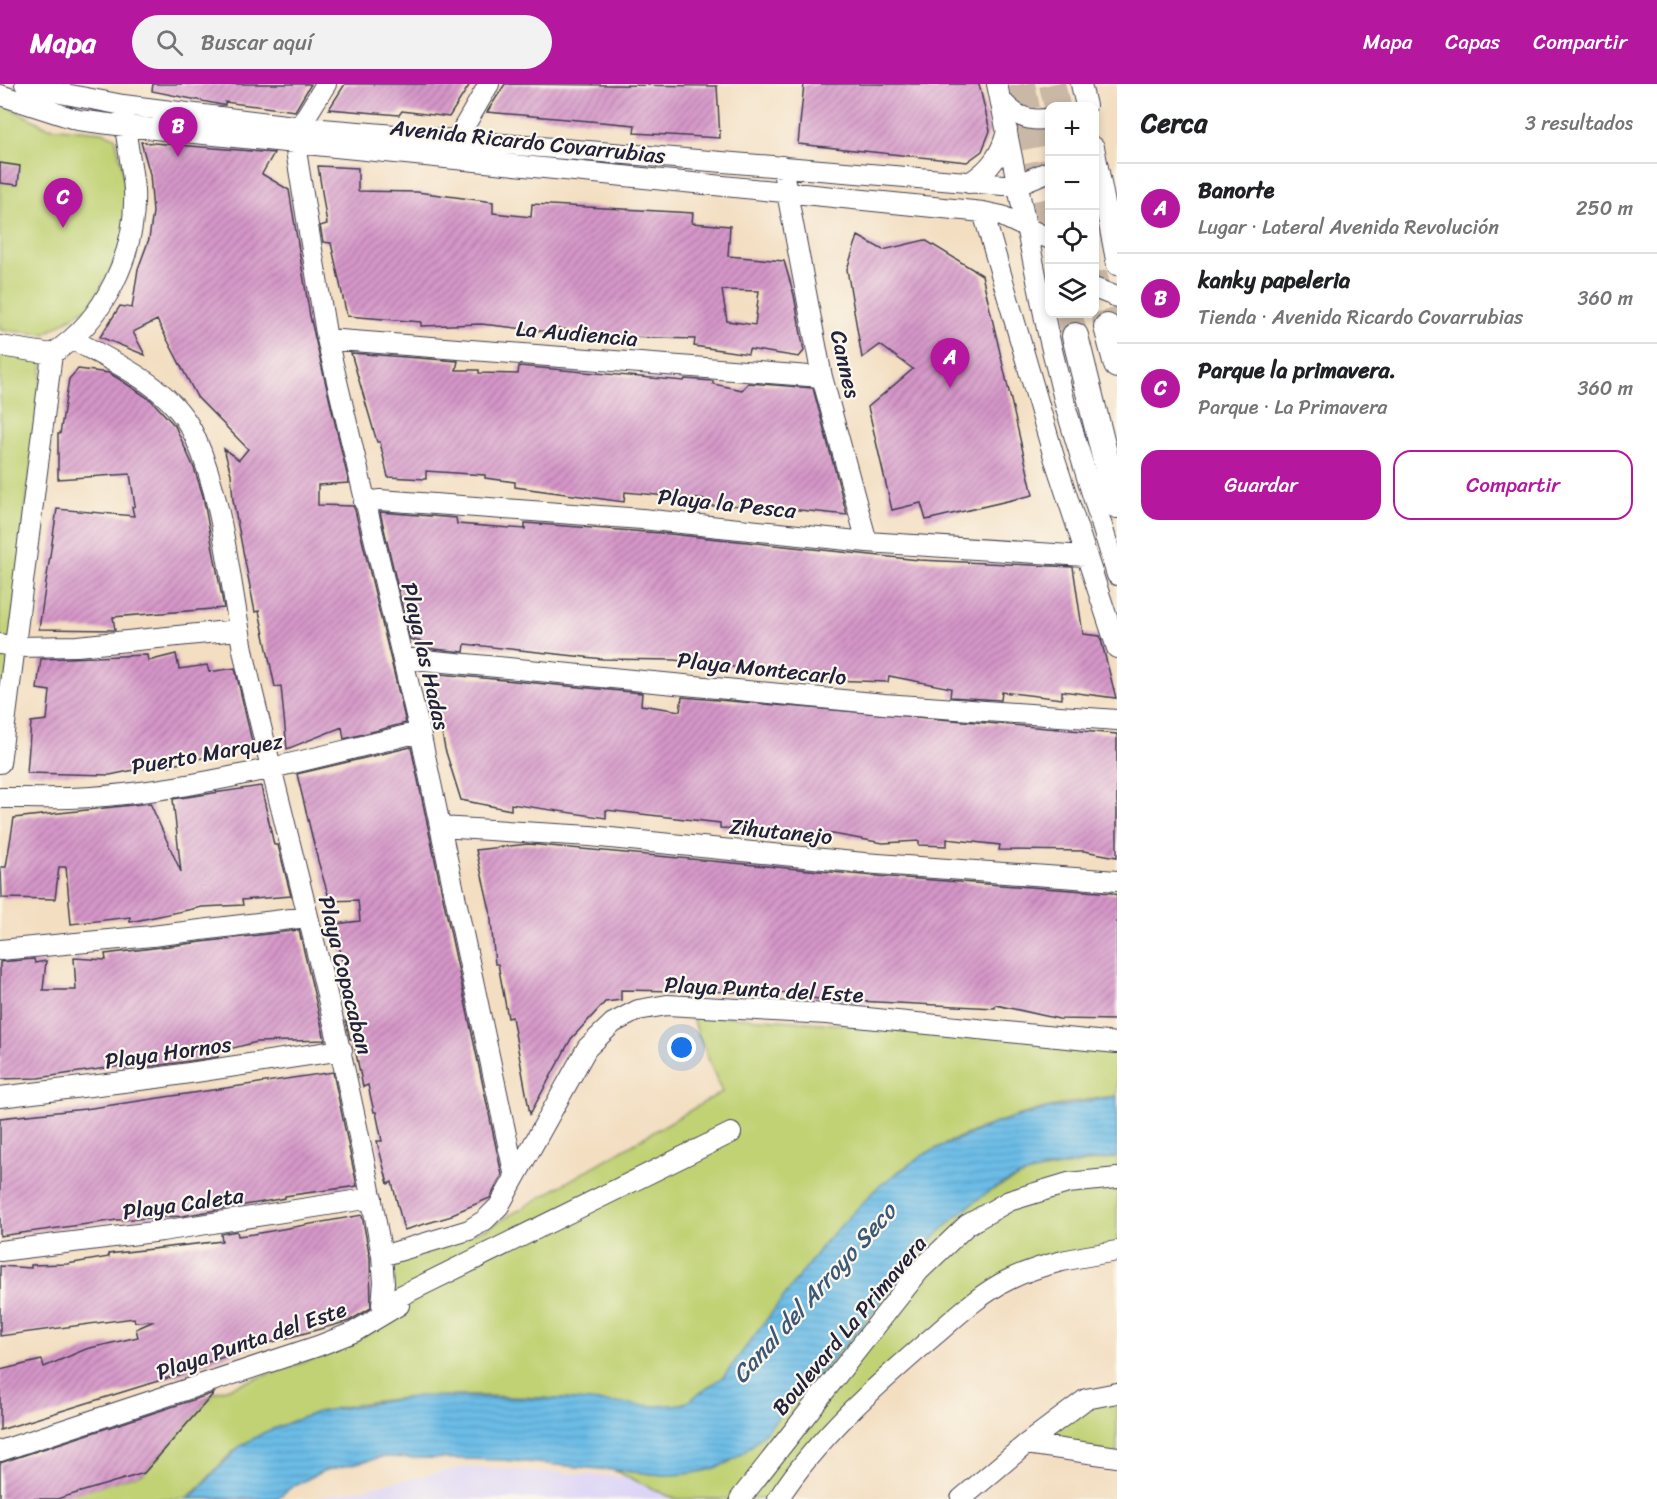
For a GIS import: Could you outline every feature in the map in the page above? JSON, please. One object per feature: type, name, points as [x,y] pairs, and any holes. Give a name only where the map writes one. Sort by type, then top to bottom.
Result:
[{"type":"main road","points":[[1107,327],[1117,365]]},
{"type":"main road","points":[[1075,336],[1117,505]]},
{"type":"street","name":"Avenida Ricardo Covarrubias","points":[[25,84],[123,105],[297,135]]},
{"type":"street","points":[[297,135],[326,84]]},
{"type":"street","points":[[452,148],[489,84]]},
{"type":"street","points":[[1073,102],[1081,85]]},
{"type":"street","points":[[1081,85],[1085,102]]},
{"type":"street","points":[[999,91],[1006,106],[1023,117],[1033,120],[1045,119]]},
{"type":"street","points":[[999,91],[1025,226],[1049,321],[1067,412],[1114,566],[1107,617]]},
{"type":"street","name":"Avenida Ricardo Covarrubias","points":[[0,94],[16,102],[78,120],[125,126],[297,135],[452,148],[782,166],[969,183],[1018,184],[1045,173]]},
{"type":"street","points":[[0,763],[8,646],[52,354],[72,339],[100,306],[129,246],[134,190],[123,105]]},
{"type":"street","points":[[969,183],[993,163],[1007,130]]},
{"type":"street","name":"Playa las Hadas","points":[[297,135],[327,339],[420,732],[515,1178]]},
{"type":"street","name":"Avenida Ricardo Covarrubias","points":[[452,148],[788,194],[983,212],[1002,216],[1045,236]]},
{"type":"street","points":[[1097,156],[1104,181],[1107,232],[1117,265]]},
{"type":"street","name":"Cannes","points":[[782,166],[822,377],[867,542]]},
{"type":"street","points":[[983,212],[1085,556],[1117,648]]},
{"type":"street","points":[[1099,289],[1117,297]]},
{"type":"street","name":"Playa Copacaban","points":[[72,339],[152,385],[177,406],[195,437],[218,512],[238,630],[307,917],[342,1050],[372,1198],[384,1282],[382,1305],[731,1133]]},
{"type":"street","name":"La Audiencia","points":[[327,339],[822,377]]},
{"type":"street","points":[[0,346],[52,354]]},
{"type":"street","name":"Playa la Pesca","points":[[364,502],[380,500],[642,519],[867,542],[1085,556]]},
{"type":"street","points":[[8,646],[77,646],[238,630]]},
{"type":"street","name":"Playa Montecarlo","points":[[403,658],[884,704],[1117,720]]},
{"type":"street","name":"Puerto Marquez","points":[[0,798],[92,797],[176,786],[271,768],[420,732]]},
{"type":"street","name":"Zihutanejo","points":[[440,827],[590,836],[864,863],[1117,880]]},
{"type":"street","points":[[0,950],[152,936],[307,917]]},
{"type":"street","name":"Playa Punta del Este","points":[[381,1256],[470,1230],[485,1220],[499,1206],[587,1048],[613,1023],[639,1010],[667,1005],[827,1014],[1117,1043]]},
{"type":"street","name":"Playa Hornos","points":[[0,1097],[156,1078],[342,1050]]},
{"type":"street","name":"Playa Punta del Este","points":[[0,1451],[354,1332],[372,1319],[731,1133]]},
{"type":"street","name":"Boulevard La Primavera","points":[[740,1499],[919,1271],[967,1225],[1009,1201],[1068,1184],[1117,1178]]},
{"type":"street","name":"Playa Caleta","points":[[0,1251],[162,1231],[372,1198]]},
{"type":"street","points":[[783,1498],[801,1466],[878,1384],[963,1311],[1005,1281],[1043,1266],[1117,1251]]},
{"type":"street","points":[[961,1499],[1026,1444],[1086,1399],[1117,1393]]},
{"type":"street","points":[[1026,1444],[1117,1457]]},
{"type":"shaded area","points":[[465,1467],[659,1479],[693,1499],[314,1499]]},
{"type":"green space","points":[[0,103],[47,127],[102,132],[115,137],[122,165],[127,209],[123,248],[90,306],[45,334],[0,330]]},
{"type":"green space","points":[[0,352],[43,360],[0,735]]},
{"type":"green space","points":[[690,1014],[1117,1044],[1117,1096],[1055,1106],[990,1125],[928,1153],[901,1170],[874,1192],[824,1243],[728,1373],[702,1394],[687,1402],[675,1405],[644,1406],[562,1399],[440,1396],[358,1404],[319,1413],[281,1426],[244,1444],[228,1456],[185,1499],[54,1499],[144,1473],[214,1393],[331,1353],[375,1330],[393,1289],[388,1260],[488,1228],[722,1092]]},
{"type":"green space","points":[[1117,1157],[1117,1251],[1006,1281],[878,1384],[778,1499],[675,1499],[613,1470],[664,1475],[789,1405],[834,1358],[876,1308],[898,1276],[940,1228],[988,1192],[1027,1173]]},
{"type":"green space","points":[[1117,1393],[1117,1457],[1026,1444]]},
{"type":"water","name":"Canal del Arroyo Seco","points":[[1117,1096],[1117,1157],[1049,1168],[1017,1177],[970,1205],[927,1245],[856,1333],[764,1434],[742,1453],[718,1467],[700,1472],[664,1475],[504,1460],[382,1457],[323,1471],[292,1487],[276,1499],[185,1499],[195,1493],[240,1446],[265,1432],[317,1412],[418,1396],[561,1399],[655,1406],[684,1404],[724,1376],[825,1242],[878,1187],[924,1154],[996,1123],[1042,1110]]},
{"type":"building","points":[[153,84],[311,84],[295,111],[225,102],[225,105],[222,105],[152,91]]},
{"type":"building","points":[[345,84],[470,84],[449,117],[402,111],[399,115],[329,109]]},
{"type":"building","points":[[505,84],[717,86],[720,138],[634,133],[635,125],[487,112]]},
{"type":"building","points":[[804,84],[979,84],[990,131],[982,151],[967,162],[798,144]]},
{"type":"building","points":[[141,142],[274,153],[262,174],[289,190],[310,316],[349,483],[318,485],[318,505],[353,506],[355,510],[406,723],[344,739],[342,727],[287,749],[281,686],[275,687],[259,611],[255,612],[233,500],[231,474],[224,449],[239,460],[248,449],[197,397],[157,320],[133,332],[145,355],[100,337],[120,306],[132,308],[138,269],[149,239],[153,212],[150,174]]},
{"type":"building","points":[[0,163],[20,166],[18,185],[0,183]]},
{"type":"building","points":[[318,166],[358,168],[358,191],[417,192],[493,202],[493,213],[531,217],[532,204],[693,213],[692,223],[730,226],[728,256],[784,261],[794,295],[804,351],[799,357],[749,349],[748,354],[694,346],[695,339],[586,336],[586,332],[552,328],[551,332],[481,324],[421,326],[421,322],[347,316],[331,243],[323,242],[320,226],[327,224]],"holes":[[[722,290],[759,291],[755,325],[727,321]]]},
{"type":"building","points":[[858,236],[883,250],[925,240],[982,275],[1033,495],[926,520],[921,503],[892,510],[868,407],[913,369],[880,345],[862,358],[847,269]]},
{"type":"building","points":[[351,353],[458,361],[456,370],[479,370],[479,373],[518,374],[519,366],[684,381],[685,379],[713,381],[713,384],[742,390],[748,383],[813,388],[847,515],[771,507],[771,505],[710,506],[710,500],[625,492],[624,502],[515,487],[515,482],[485,478],[485,475],[426,471],[426,479],[388,477],[380,442],[377,442]]},
{"type":"building","points":[[78,369],[109,373],[151,400],[175,426],[194,468],[203,496],[224,608],[113,617],[115,630],[39,629],[57,509],[134,516],[132,507],[135,506],[130,474],[58,479],[58,434],[60,434],[69,379]]},
{"type":"building","points":[[380,512],[456,518],[457,524],[525,529],[525,523],[660,533],[919,560],[1073,567],[1083,634],[1100,636],[1116,698],[1062,691],[1062,699],[1002,692],[1001,700],[950,697],[951,688],[889,676],[888,682],[827,680],[801,672],[751,663],[751,669],[674,660],[603,659],[465,644],[464,652],[425,648],[423,642],[410,639]]},
{"type":"building","points":[[176,654],[179,669],[207,665],[209,672],[235,668],[253,746],[168,766],[168,763],[110,775],[27,773],[31,722],[47,720],[50,691],[37,689],[41,659],[147,655],[148,661]]},
{"type":"building","points":[[430,673],[642,693],[641,705],[680,711],[682,697],[1117,734],[1117,857],[1084,851],[999,850],[1000,845],[947,839],[947,846],[919,845],[919,841],[883,843],[833,834],[720,828],[720,823],[606,810],[606,818],[511,804],[511,810],[461,800],[445,749]]},
{"type":"building","points":[[411,747],[502,1175],[490,1198],[452,1214],[452,1216],[404,1230],[392,1182],[388,1184],[377,1141],[382,1141],[376,1112],[374,1112],[368,1085],[363,1087],[353,1039],[350,1039],[346,1021],[357,1017],[345,975],[335,924],[360,921],[358,900],[330,901],[297,774]]},
{"type":"building","points":[[261,786],[274,845],[278,845],[291,896],[242,900],[243,905],[202,907],[130,922],[130,917],[71,924],[66,867],[59,867],[55,899],[2,898],[1,867],[6,867],[14,818],[150,803],[181,872],[173,799]]},
{"type":"building","points":[[528,844],[863,875],[1112,893],[1117,895],[1117,1020],[1059,1019],[996,1005],[995,1008],[858,1001],[858,1004],[804,997],[804,993],[621,990],[621,1000],[605,1002],[571,1039],[530,1114],[512,1017],[508,1018],[498,964],[495,964],[490,910],[476,850]]},
{"type":"building","points":[[299,930],[325,1040],[257,1042],[217,1052],[218,1057],[154,1066],[120,1069],[120,1066],[38,1078],[0,1079],[0,962],[34,959],[35,963],[46,961],[43,990],[76,990],[74,958],[106,960],[105,954]]},
{"type":"building","points":[[333,1072],[357,1186],[285,1196],[285,1198],[182,1216],[117,1220],[0,1236],[0,1118],[85,1109]]},
{"type":"building","points":[[362,1215],[370,1258],[371,1308],[349,1321],[251,1348],[196,1366],[197,1369],[0,1430],[0,1370],[42,1360],[44,1367],[86,1349],[138,1337],[136,1329],[154,1321],[135,1322],[134,1318],[0,1336],[0,1266],[31,1268],[31,1265],[67,1264],[109,1257],[108,1254],[222,1241],[221,1234],[237,1231],[238,1236],[254,1234]]},
{"type":"building","points":[[214,1393],[144,1473],[57,1499],[0,1499],[0,1463]]},
{"type":"tunnel","points":[[1022,84],[1047,210]]},
{"type":"tunnel","points":[[1052,84],[1056,102]]},
{"type":"tunnel","points":[[1099,294],[1107,327]]},
{"type":"tunnel","points":[[1070,318],[1075,336]]},
{"type":"place","name":"kanky papeleria","points":[[178,157]]},
{"type":"place","name":"Parque la primavera.","points":[[63,228]]},
{"type":"place","name":"Banorte","points":[[950,388]]}]
